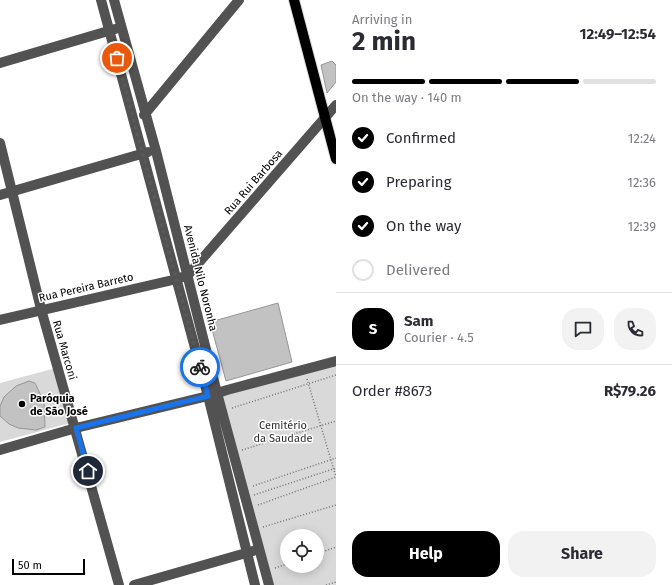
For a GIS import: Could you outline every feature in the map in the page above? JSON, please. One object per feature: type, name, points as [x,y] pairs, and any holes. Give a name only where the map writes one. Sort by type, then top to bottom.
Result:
[{"type":"main road","points":[[294,0],[326,117],[332,131],[336,159]]},
{"type":"street","name":"Avenida Nilo Noronha","points":[[101,0],[176,279],[269,585]]},
{"type":"street","name":"Avenida Nilo Noronha","points":[[114,0],[120,26],[146,113],[188,275],[212,394],[255,585]]},
{"type":"street","points":[[135,124],[146,113],[239,0]]},
{"type":"street","points":[[0,63],[109,31],[120,26]]},
{"type":"street","name":"Rua Rui Barbosa","points":[[188,275],[336,105]]},
{"type":"street","name":"Rua Marconi","points":[[0,143],[41,309],[76,428],[119,585]]},
{"type":"street","points":[[0,195],[143,153],[156,151]]},
{"type":"street","name":"Rua Pereira Barreto","points":[[0,320],[188,275]]},
{"type":"street","points":[[0,450],[76,428],[336,361]]},
{"type":"street","points":[[134,585],[259,549]]},
{"type":"path","points":[[252,507],[336,477],[335,469],[305,370]]},
{"type":"path","points":[[226,410],[336,375]]},
{"type":"path","points":[[237,452],[336,421]]},
{"type":"path","points":[[247,487],[336,458]]},
{"type":"path","points":[[250,497],[335,469]]},
{"type":"path","points":[[258,529],[336,505]]},
{"type":"path","points":[[324,552],[336,548]]},
{"type":"path","points":[[270,570],[280,566]]},
{"type":"path","points":[[326,585],[336,582]]},
{"type":"green space","name":"Cemitério da Saudade","points":[[336,363],[336,585],[269,585],[218,393]]},
{"type":"green space","points":[[56,368],[70,423],[0,442],[0,383]]},
{"type":"building","points":[[332,61],[336,65],[336,82],[327,93],[321,65]]},
{"type":"building","points":[[278,303],[292,362],[226,381],[210,322]]},
{"type":"building","name":"Paróquia de São José","points":[[29,381],[35,383],[44,402],[45,427],[36,430],[18,428],[9,424],[0,416],[0,406],[4,397],[16,386]]},
{"type":"way so far","points":[[117,58],[200,367]]},
{"type":"place","name":"Paróquia de São José","points":[[22,404]]},
{"type":"route","points":[[88,471],[76,428],[208,396],[200,367]]}]
